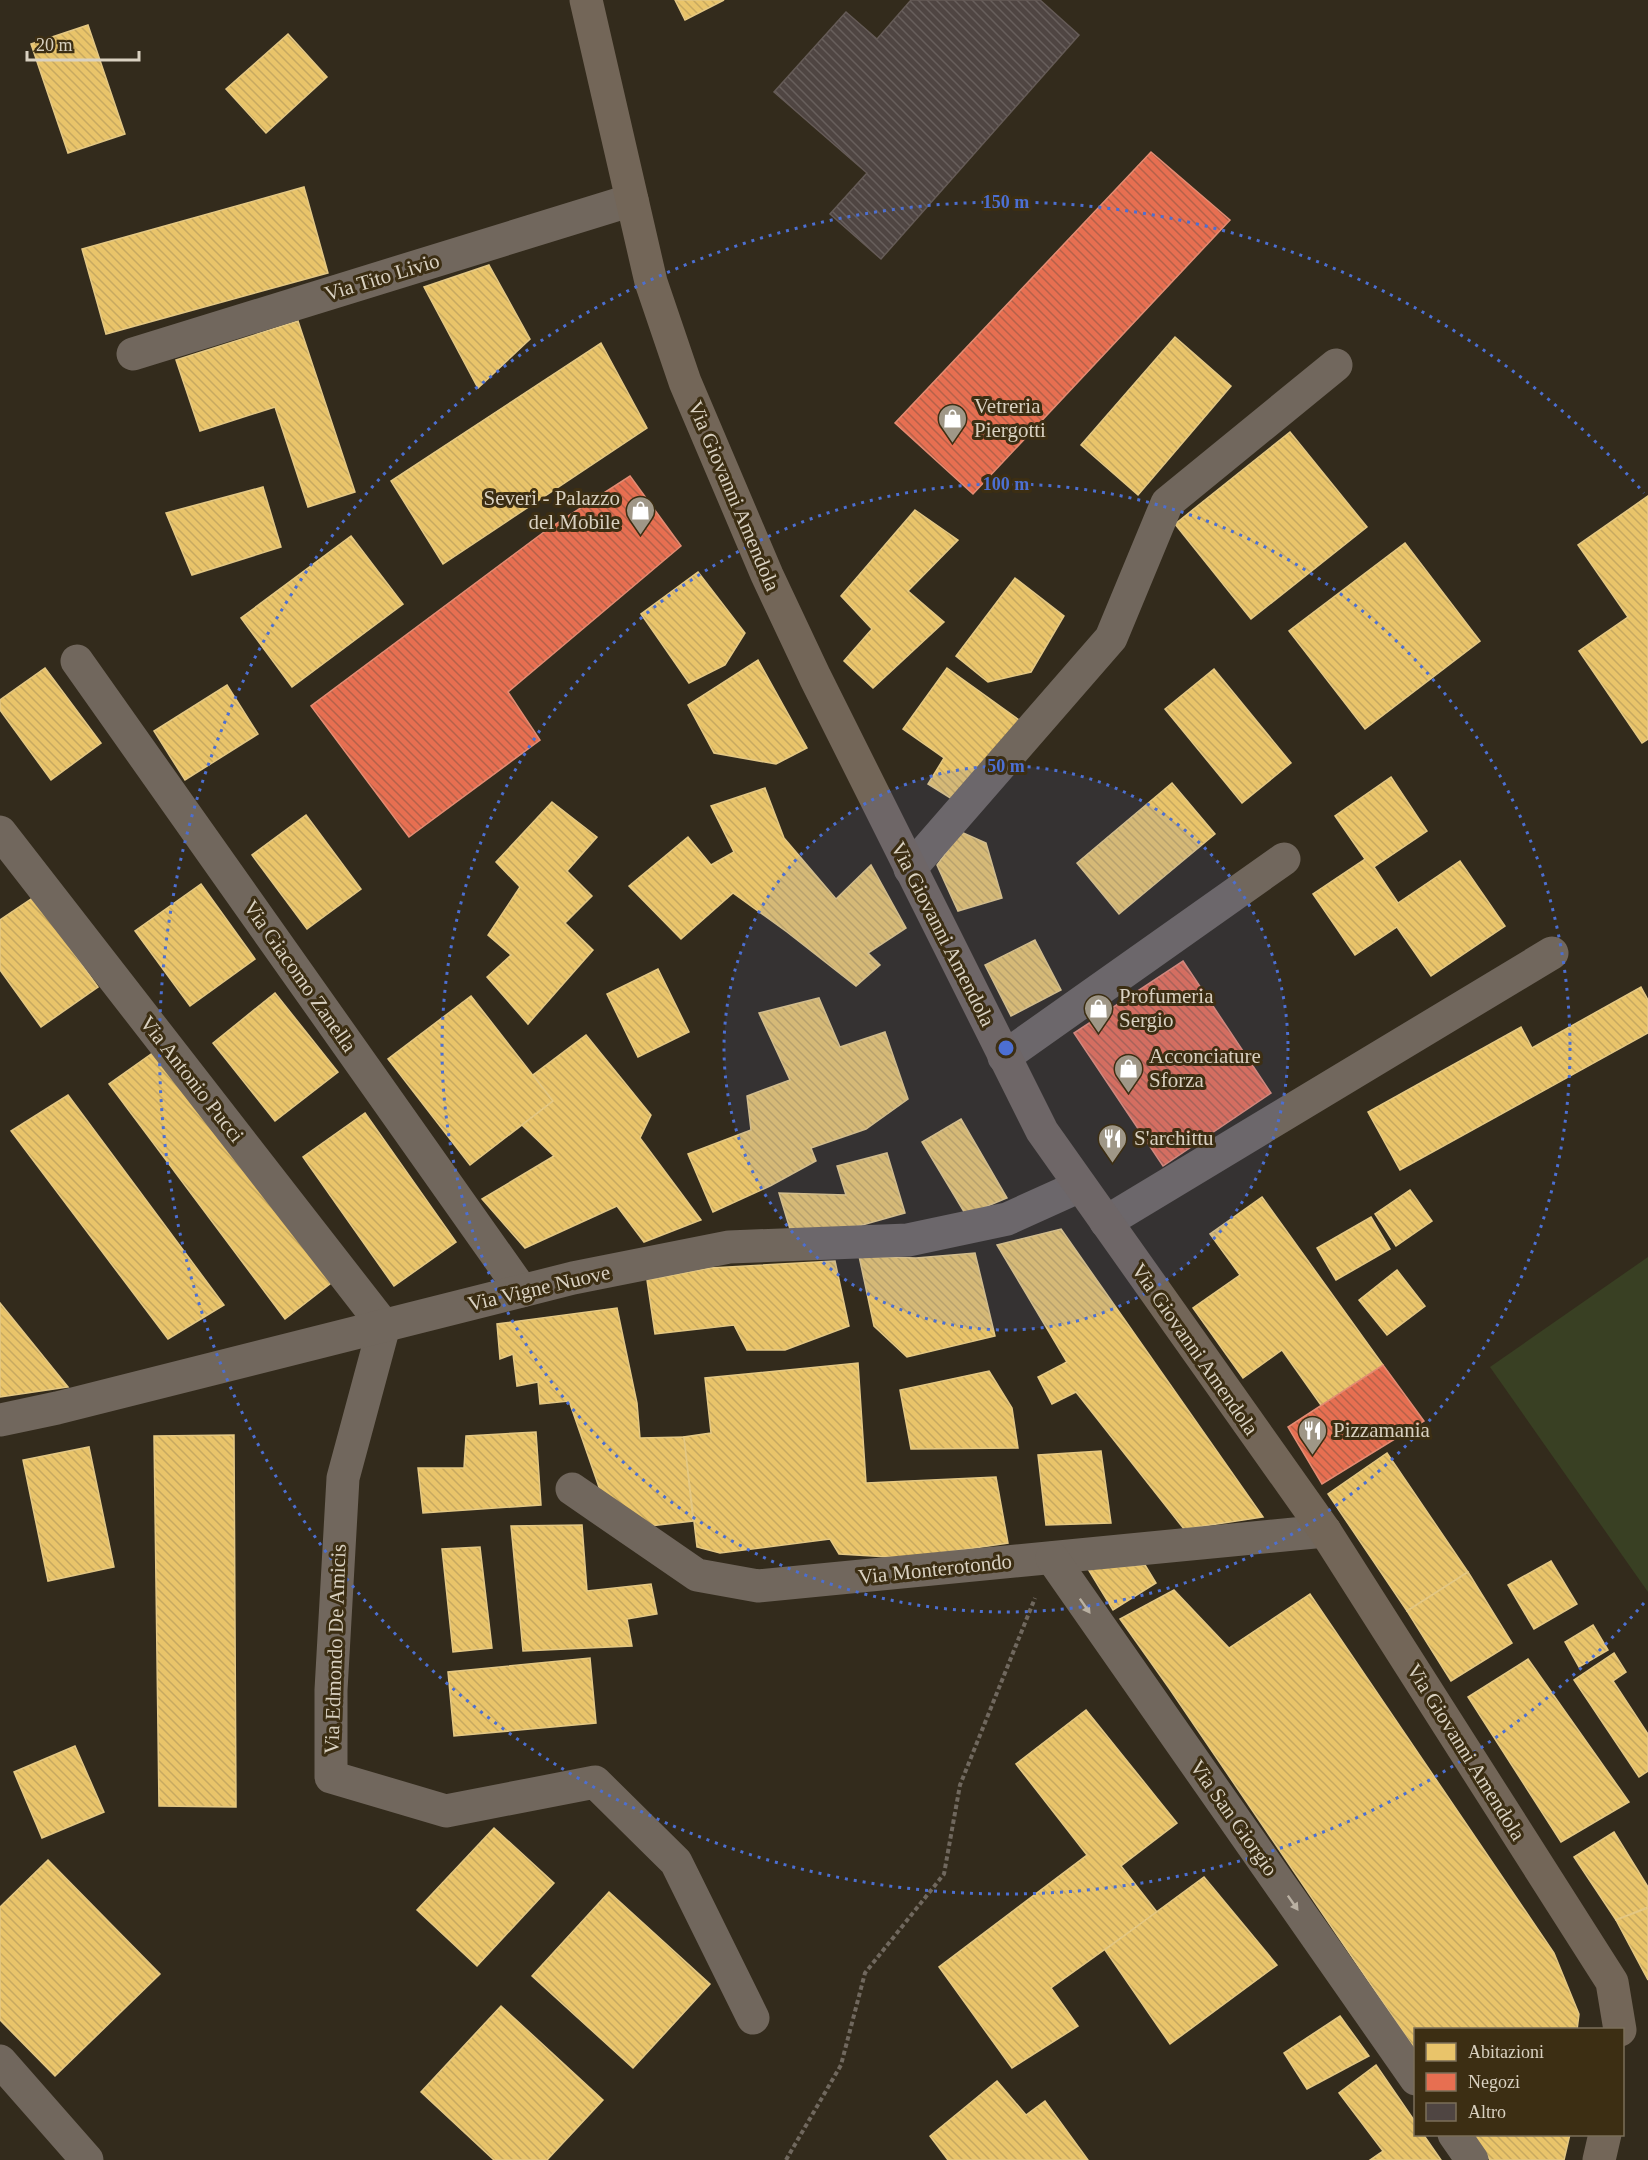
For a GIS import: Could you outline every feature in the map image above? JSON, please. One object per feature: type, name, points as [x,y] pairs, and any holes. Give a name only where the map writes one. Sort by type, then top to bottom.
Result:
[{"type":"main road","name":"Via Giovanni Amendola","points":[[586,0],[651,282],[685,382],[767,575],[820,687],[1042,1131],[1325,1531],[1612,1982],[1620,2028]]},
{"type":"street","name":"Via Tito Livio","points":[[133,354],[632,200]]},
{"type":"street","points":[[910,869],[1111,638],[1167,503],[1336,365]]},
{"type":"street","name":"Via Giacomo Zanella","points":[[77,661],[522,1292]]},
{"type":"street","name":"Via Antonio Pucci","points":[[0,832],[384,1326]]},
{"type":"street","points":[[1005,1057],[1284,859]]},
{"type":"street","points":[[1106,1222],[1552,953]]},
{"type":"street","name":"Via Vigne Nuove","points":[[0,1420],[57,1408],[573,1278],[729,1247],[908,1240],[1007,1219],[1080,1186]]},
{"type":"street","name":"Via Edmondo De Amicis","points":[[384,1326],[343,1478],[331,1690],[331,1777],[446,1811],[595,1782],[676,1862],[753,2018]]},
{"type":"street","name":"Via Monterotondo","points":[[572,1490],[697,1575],[758,1586],[1325,1531]]},
{"type":"street","name":"Via San Giorgio","points":[[1052,1558],[1414,2076]]},
{"type":"street","points":[[0,2061],[87,2160]]},
{"type":"street","points":[[1455,2136],[1472,2160]]},
{"type":"path","points":[[786,2160],[841,2065],[865,1973],[944,1874],[960,1785],[1052,1558]]},
{"type":"green space","points":[[1648,1257],[1648,1592],[1490,1367]]},
{"type":"building: Abitazioni","points":[[675,0],[724,0],[685,20]]},
{"type":"building: Abitazioni","points":[[88,25],[125,134],[68,153],[31,44]]},
{"type":"building: Abitazioni","points":[[288,34],[327,77],[266,133],[226,89]]},
{"type":"building: Abitazioni","points":[[304,187],[328,273],[106,334],[82,249]]},
{"type":"building: Abitazioni","points":[[489,265],[530,339],[478,388],[424,287]]},
{"type":"building: Abitazioni","points":[[298,321],[355,492],[308,507],[275,407],[200,431],[176,360]]},
{"type":"building: Abitazioni","points":[[1175,337],[1231,386],[1138,495],[1081,445]]},
{"type":"building: Abitazioni","points":[[601,343],[647,428],[443,564],[391,481]]},
{"type":"building: Abitazioni","points":[[1290,432],[1367,527],[1251,619],[1175,524]]},
{"type":"building: Abitazioni","points":[[263,487],[281,547],[192,575],[166,513]]},
{"type":"building: Abitazioni","points":[[1648,496],[1648,739],[1642,743],[1579,651],[1628,617],[1578,545]]},
{"type":"building: Abitazioni","points":[[915,510],[958,540],[908,591],[944,622],[873,688],[844,661],[872,629],[841,596]]},
{"type":"building: Abitazioni","points":[[351,536],[403,604],[292,687],[241,618]]},
{"type":"building: Abitazioni","points":[[1405,543],[1480,641],[1365,729],[1289,631]]},
{"type":"building: Abitazioni","points":[[698,572],[745,633],[725,665],[689,683],[641,614]]},
{"type":"building: Abitazioni","points":[[1015,578],[1064,616],[1031,672],[988,682],[956,656]]},
{"type":"building: Abitazioni","points":[[758,660],[807,748],[776,764],[714,753],[688,705]]},
{"type":"building: Abitazioni","points":[[45,668],[101,743],[51,780],[0,710],[0,700]]},
{"type":"building: Abitazioni","points":[[947,668],[1019,720],[952,799],[928,784],[944,758],[903,729]]},
{"type":"building: Abitazioni","points":[[1214,669],[1291,763],[1242,803],[1165,709]]},
{"type":"building: Abitazioni","points":[[227,685],[258,734],[185,780],[154,731]]},
{"type":"building: Abitazioni","points":[[1391,777],[1427,831],[1374,867],[1398,903],[1460,861],[1505,926],[1431,976],[1397,927],[1355,955],[1313,894],[1365,859],[1335,816]]},
{"type":"building: Abitazioni","points":[[1172,783],[1215,834],[1119,914],[1077,863]]},
{"type":"building: Abitazioni","points":[[765,788],[784,838],[836,899],[871,865],[906,928],[868,953],[880,965],[856,986],[733,893],[681,939],[629,886],[688,837],[711,865],[734,852],[711,806]]},
{"type":"building: Abitazioni","points":[[552,802],[597,837],[567,871],[592,896],[565,923],[593,950],[528,1024],[487,977],[511,955],[488,935],[520,887],[496,862]]},
{"type":"building: Abitazioni","points":[[306,815],[361,889],[307,929],[252,855]]},
{"type":"building: Abitazioni","points":[[961,832],[986,843],[1002,898],[958,911],[937,865]]},
{"type":"building: Abitazioni","points":[[201,884],[255,959],[190,1006],[135,931]]},
{"type":"building: Abitazioni","points":[[34,897],[98,987],[41,1027],[0,970],[0,920]]},
{"type":"building: Abitazioni","points":[[1035,940],[1061,990],[1011,1016],[985,965]]},
{"type":"building: Abitazioni","points":[[658,969],[689,1032],[638,1057],[607,994]]},
{"type":"building: Abitazioni","points":[[1641,987],[1648,1000],[1648,1033],[1400,1170],[1368,1112],[1521,1027],[1532,1048]]},
{"type":"building: Abitazioni","points":[[275,993],[338,1072],[275,1121],[213,1043]]},
{"type":"building: Abitazioni","points":[[471,996],[553,1101],[470,1165],[388,1059]]},
{"type":"building: Abitazioni","points":[[819,998],[840,1047],[885,1032],[908,1099],[866,1129],[811,1148],[816,1161],[770,1186],[713,1212],[688,1154],[751,1130],[747,1096],[790,1080],[759,1013]]},
{"type":"building: Abitazioni","points":[[586,1035],[651,1115],[640,1138],[701,1220],[644,1242],[617,1206],[525,1248],[482,1199],[554,1156],[522,1125],[553,1101],[533,1075]]},
{"type":"building: Abitazioni","points":[[154,1052],[331,1283],[285,1319],[109,1084]]},
{"type":"building: Abitazioni","points":[[68,1095],[224,1305],[168,1339],[11,1131]]},
{"type":"building: Abitazioni","points":[[365,1113],[456,1242],[394,1286],[303,1157]]},
{"type":"building: Abitazioni","points":[[961,1119],[1007,1198],[966,1215],[922,1142]]},
{"type":"building: Abitazioni","points":[[887,1153],[905,1213],[848,1229],[790,1229],[779,1193],[846,1195],[837,1166]]},
{"type":"building: Abitazioni","points":[[1410,1190],[1432,1221],[1396,1246],[1375,1214]]},
{"type":"building: Abitazioni","points":[[1262,1197],[1383,1365],[1323,1408],[1282,1350],[1243,1378],[1193,1308],[1240,1275],[1210,1234]]},
{"type":"building: Abitazioni","points":[[1371,1217],[1390,1249],[1336,1280],[1317,1248]]},
{"type":"building: Abitazioni","points":[[1061,1229],[1263,1517],[1184,1529],[1076,1392],[1052,1404],[1038,1377],[1067,1362],[997,1245]]},
{"type":"building: Abitazioni","points":[[975,1253],[995,1336],[907,1357],[874,1326],[859,1256],[916,1258]]},
{"type":"building: Abitazioni","points":[[835,1261],[849,1326],[785,1350],[747,1350],[734,1325],[655,1334],[647,1280],[710,1268]]},
{"type":"building: Abitazioni","points":[[1397,1270],[1425,1306],[1387,1335],[1359,1300]]},
{"type":"building: Abitazioni","points":[[0,1303],[68,1387],[0,1397]]},
{"type":"building: Abitazioni","points":[[617,1308],[637,1403],[640,1438],[684,1437],[693,1521],[650,1526],[600,1490],[569,1401],[540,1404],[538,1382],[517,1386],[513,1354],[500,1359],[497,1324]]},
{"type":"building: Abitazioni","points":[[858,1363],[866,1483],[996,1477],[1008,1543],[906,1558],[839,1554],[830,1539],[720,1553],[697,1547],[684,1437],[711,1433],[705,1378]]},
{"type":"building: Abitazioni","points":[[989,1371],[1012,1408],[1018,1448],[911,1449],[900,1390]]},
{"type":"building: Abitazioni","points":[[536,1432],[541,1505],[423,1513],[418,1468],[464,1468],[466,1436]]},
{"type":"building: Abitazioni","points":[[234,1435],[236,1807],[159,1806],[154,1436]]},
{"type":"building: Abitazioni","points":[[89,1447],[114,1567],[48,1581],[23,1460]]},
{"type":"building: Abitazioni","points":[[1101,1451],[1111,1523],[1046,1525],[1038,1455]]},
{"type":"building: Abitazioni","points":[[1387,1453],[1468,1572],[1407,1611],[1328,1494]]},
{"type":"building: Abitazioni","points":[[582,1525],[587,1591],[651,1584],[657,1614],[627,1619],[632,1646],[523,1651],[511,1526]]},
{"type":"building: Abitazioni","points":[[480,1547],[492,1648],[453,1652],[442,1549]]},
{"type":"building: Abitazioni","points":[[1551,1561],[1577,1604],[1534,1629],[1508,1585]]},
{"type":"building: Abitazioni","points":[[1145,1565],[1156,1583],[1113,1610],[1088,1569]]},
{"type":"building: Abitazioni","points":[[1468,1572],[1512,1643],[1451,1681],[1407,1611]]},
{"type":"building: Abitazioni","points":[[1174,1590],[1229,1648],[1310,1594],[1554,1953],[1579,2014],[1577,2028],[1414,2028],[1414,2048],[1120,1619]]},
{"type":"building: Abitazioni","points":[[1593,1625],[1608,1650],[1579,1667],[1565,1642]]},
{"type":"building: Abitazioni","points":[[1614,1653],[1626,1672],[1613,1681],[1648,1734],[1648,1771],[1639,1777],[1574,1680]]},
{"type":"building: Abitazioni","points":[[590,1658],[596,1723],[454,1736],[448,1672]]},
{"type":"building: Abitazioni","points":[[1528,1659],[1629,1802],[1561,1842],[1468,1697]]},
{"type":"building: Abitazioni","points":[[1086,1710],[1177,1823],[1121,1866],[1157,1912],[1051,1988],[1078,2026],[1012,2068],[939,1967],[1087,1855],[1016,1764]]},
{"type":"building: Abitazioni","points":[[75,1746],[104,1812],[42,1838],[14,1772]]},
{"type":"building: Abitazioni","points":[[494,1828],[554,1883],[477,1966],[417,1910]]},
{"type":"building: Abitazioni","points":[[1614,1832],[1648,1887],[1648,1907],[1616,1920],[1574,1857]]},
{"type":"building: Abitazioni","points":[[48,1860],[160,1974],[55,2076],[0,2020],[0,1907]]},
{"type":"building: Abitazioni","points":[[1204,1877],[1277,1965],[1170,2044],[1105,1950]]},
{"type":"building: Abitazioni","points":[[609,1892],[710,1984],[633,2068],[532,1976]]},
{"type":"building: Abitazioni","points":[[1648,1908],[1648,1980],[1616,1920]]},
{"type":"building: Abitazioni","points":[[501,2006],[603,2100],[547,2160],[494,2160],[421,2092]]},
{"type":"building: Abitazioni","points":[[1340,2016],[1369,2056],[1307,2089],[1284,2053]]},
{"type":"building: Abitazioni","points":[[1376,2065],[1414,2120],[1414,2136],[1424,2136],[1441,2160],[1370,2160],[1383,2151],[1339,2093]]},
{"type":"building: Abitazioni","points":[[997,2081],[1026,2115],[1045,2101],[1088,2160],[948,2160],[930,2136]]},
{"type":"building: Abitazioni","points":[[1474,2136],[1570,2136],[1564,2160],[1490,2160]]},
{"type":"building: Negozi","points":[[1151,152],[1230,220],[973,494],[895,423]]},
{"type":"building: Negozi","points":[[630,476],[681,546],[508,692],[540,740],[409,837],[311,706],[548,529]]},
{"type":"building: Negozi","points":[[1183,961],[1271,1093],[1163,1166],[1074,1033]]},
{"type":"building: Negozi","points":[[1383,1365],[1424,1421],[1322,1484],[1288,1427]]},
{"type":"building: Altro","points":[[911,0],[1040,0],[1079,35],[881,259],[830,214],[867,173],[774,92],[846,12],[877,39]]},
{"type":"place","name":"Vetreria Piergotti","points":[[953,444]]},
{"type":"place","name":"Severi - Palazzo del Mobile","points":[[641,536]]},
{"type":"place","name":"Profumeria Sergio","points":[[1098,1034]]},
{"type":"place","name":"Acconciature Sforza","points":[[1128,1094]]},
{"type":"place","name":"S'archittu","points":[[1113,1164]]},
{"type":"place","name":"Pizzamania","points":[[1312,1456]]}]
